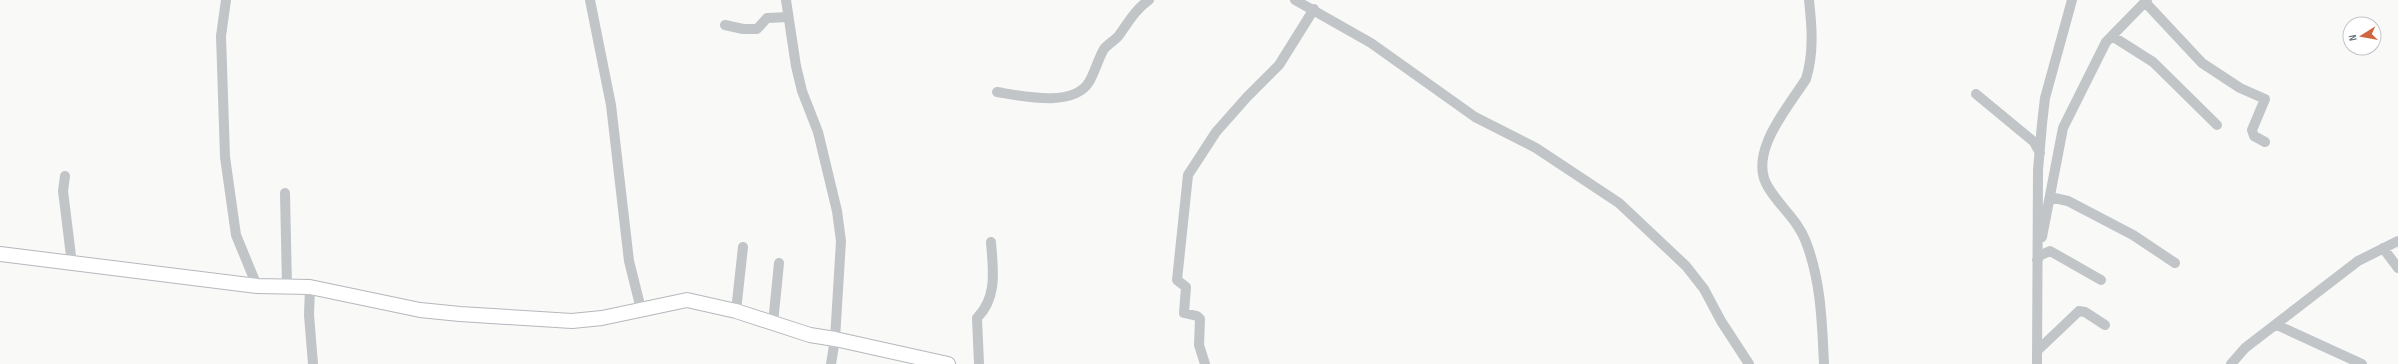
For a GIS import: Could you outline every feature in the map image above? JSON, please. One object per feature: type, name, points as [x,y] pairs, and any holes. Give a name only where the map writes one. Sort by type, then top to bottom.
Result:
[{"type":"street","points":[[226,0],[221,36],[225,156],[236,235],[257,286]]},
{"type":"street","points":[[590,0],[611,105],[629,261],[641,309]]},
{"type":"street","points":[[786,0],[801,85],[818,132],[837,211],[841,241],[836,338],[831,364]]},
{"type":"street","points":[[997,92],[1045,98],[1065,97],[1079,92],[1089,82],[1104,49],[1116,40],[1133,14],[1149,0]]},
{"type":"street","points":[[1295,0],[1314,9],[1371,43],[1475,117],[1536,148],[1619,203],[1686,266],[1704,289],[1721,321],[1749,364]]},
{"type":"street","points":[[1809,0],[1812,52],[1809,70],[1806,79],[1770,134],[1763,175],[1778,201],[1797,222],[1806,241],[1819,284],[1824,364]]},
{"type":"street","points":[[2037,364],[2037,249],[2040,153],[2045,98],[2072,0]]},
{"type":"street","points":[[2037,249],[2042,239],[2063,128],[2094,63],[2106,42],[2146,1],[2202,63],[2240,88],[2265,98],[2252,130],[2254,136],[2265,142]]},
{"type":"street","points":[[1205,364],[1199,345],[1200,319],[1197,316],[1184,313],[1186,287],[1177,280],[1188,176],[1197,159],[1216,132],[1247,97],[1279,65],[1314,9]]},
{"type":"street","points":[[725,25],[744,29],[757,29],[765,19],[788,17]]},
{"type":"street","points":[[2112,36],[2153,62],[2217,125]]},
{"type":"street","points":[[1976,94],[2034,142],[2040,153]]},
{"type":"street","points":[[65,176],[63,191],[72,264]]},
{"type":"street","points":[[285,193],[286,287]]},
{"type":"street","points":[[2050,197],[2068,201],[2133,235],[2174,263]]},
{"type":"street","points":[[2231,364],[2245,348],[2277,325],[2358,261],[2398,241]]},
{"type":"street","points":[[979,364],[977,318],[985,310],[992,292],[994,279],[991,242]]},
{"type":"street","points":[[736,311],[743,247]]},
{"type":"street","points":[[2383,248],[2398,268]]},
{"type":"street","points":[[2037,260],[2041,255],[2050,251],[2100,280]]},
{"type":"street","points":[[0,254],[257,286],[310,287],[420,310],[500,317],[572,320],[602,318],[687,300],[736,311],[810,335],[836,338],[948,364]]},
{"type":"street","points":[[773,323],[779,263]]},
{"type":"street","points":[[310,287],[309,315],[313,364]]},
{"type":"street","points":[[2037,352],[2079,311],[2085,312],[2105,325]]},
{"type":"street","points":[[2277,325],[2362,364]]}]
